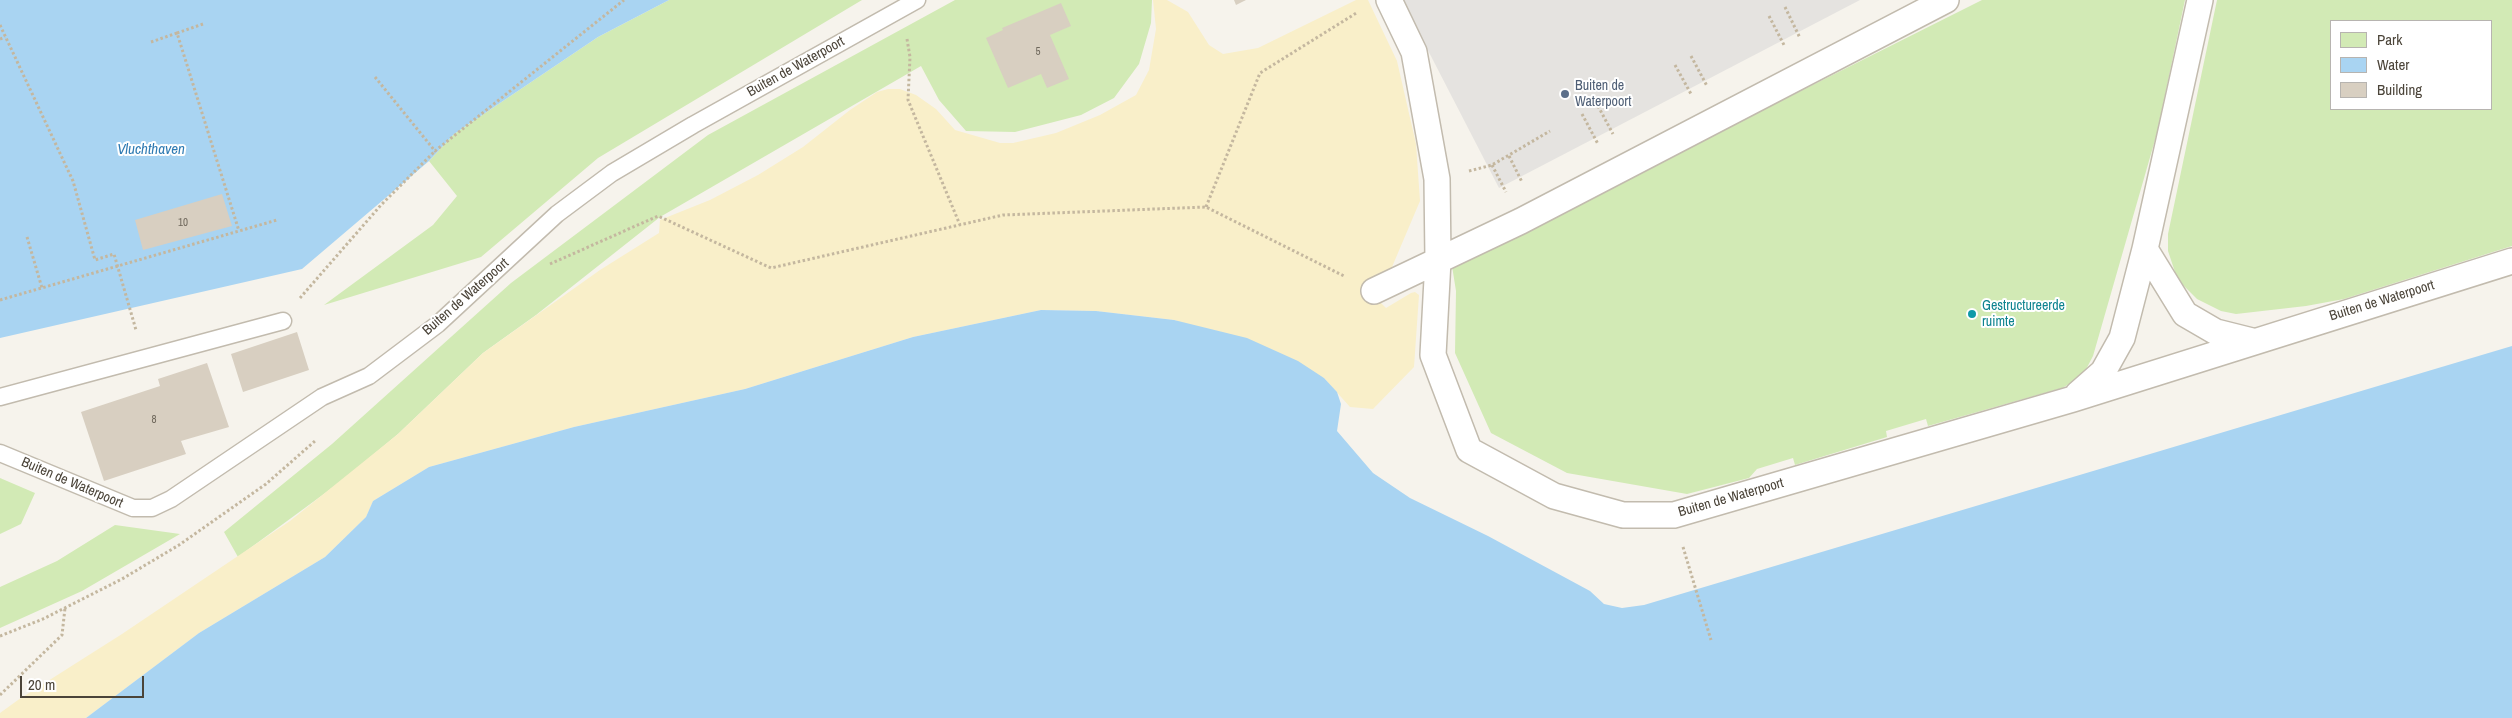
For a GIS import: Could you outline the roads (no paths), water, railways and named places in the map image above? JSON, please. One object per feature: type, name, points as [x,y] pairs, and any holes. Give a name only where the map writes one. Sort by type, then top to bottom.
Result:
[{"type":"street","name":"Buiten de Waterpoort","points":[[1390,0],[1414,52],[1437,179],[1438,260],[1432,355],[1469,450],[1554,496],[1623,515],[1674,515],[2073,399],[2252,341],[2512,261]]},
{"type":"street","points":[[1374,291],[1521,221],[1946,0]]},
{"type":"street","name":"Buiten de Waterpoort","points":[[2073,399],[2102,372],[2122,338],[2145,249],[2200,0]]},
{"type":"street","points":[[2145,249],[2184,314],[2216,332],[2252,341]]},
{"type":"lane","name":"Buiten de Waterpoort","points":[[0,453],[133,508],[152,508],[171,500],[322,397],[369,376],[438,324],[557,214],[612,173],[693,124],[917,0]]},
{"type":"lane","points":[[0,397],[283,321]]},
{"type":"water","name":"Vluchthaven","points":[[0,0],[669,0],[598,37],[454,134],[429,161],[302,269],[0,338]]},
{"type":"water","points":[[1041,310],[1096,311],[1174,320],[1247,338],[1298,361],[1324,378],[1337,392],[1341,404],[1337,431],[1373,473],[1410,498],[1488,536],[1590,591],[1604,604],[1622,608],[1644,605],[2512,346],[2512,718],[86,718],[199,633],[325,557],[366,517],[373,501],[429,467],[574,427],[745,389],[913,337]]},
{"type":"place","name":"Buiten de Waterpoort","points":[[1565,94]]},
{"type":"place","name":"Gestructureerde ruimte","points":[[1972,314]]}]
